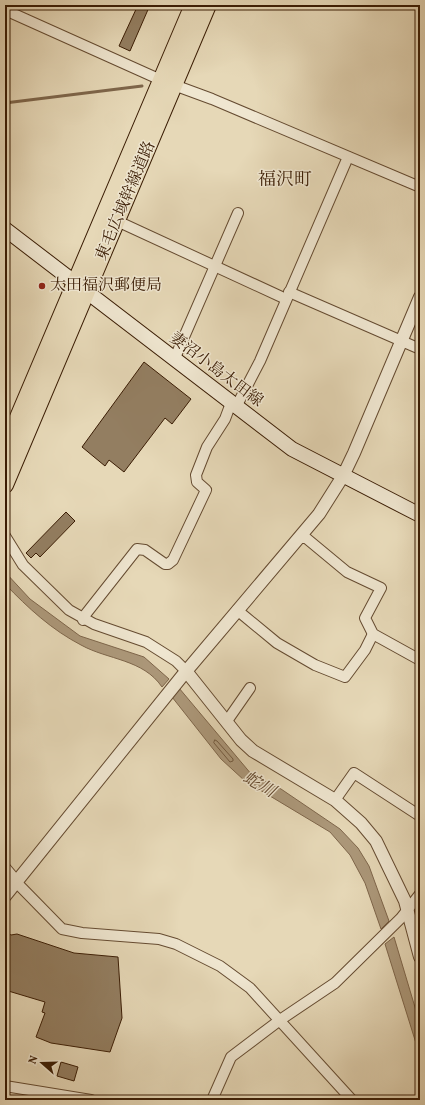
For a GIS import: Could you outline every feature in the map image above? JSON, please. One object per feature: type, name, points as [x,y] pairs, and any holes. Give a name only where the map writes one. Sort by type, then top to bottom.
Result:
[{"type":"highway","name":"東毛広域幹線道路","points":[[5,448],[81,288],[117,221],[168,82],[193,5]]},
{"type":"highway","name":"東毛広域幹線道路","points":[[5,485],[81,288],[168,82],[208,5]]},
{"type":"main road","name":"妻沼小島太田線","points":[[5,230],[292,449],[420,515]]},
{"type":"street","points":[[5,10],[168,82],[212,99],[420,188]]},
{"type":"street","points":[[83,620],[85,615],[137,550],[145,550],[166,564],[173,560],[206,490],[197,482],[196,475],[209,442],[225,419],[260,361],[348,157]]},
{"type":"street","points":[[174,360],[238,213]]},
{"type":"street","points":[[117,221],[214,267],[420,349]]},
{"type":"street","points":[[5,896],[185,673],[320,514],[343,476],[420,297]]},
{"type":"street","points":[[5,536],[22,565],[60,603],[83,620],[146,642],[160,650],[185,673],[227,721],[241,740],[259,756],[335,800],[361,823],[376,841],[404,913],[417,939],[420,957]]},
{"type":"street","points":[[299,538],[306,538],[347,572],[381,588],[365,618],[373,634],[420,660]]},
{"type":"street","points":[[237,610],[277,643],[315,665],[345,678],[365,650],[373,634]]},
{"type":"street","points":[[227,721],[250,688]]},
{"type":"street","points":[[335,800],[354,773],[420,816]]},
{"type":"street","points":[[5,869],[62,929],[82,933],[159,939],[176,944],[220,966],[250,988],[352,1100]]},
{"type":"street","points":[[212,1100],[231,1056],[280,1020],[335,983],[372,947],[420,894]]},
{"type":"street","points":[[5,1086],[91,1100]]},
{"type":"water","points":[[5,572],[30,599],[80,636],[144,657],[169,679],[162,687],[154,678],[135,665],[91,650],[60,633],[22,602],[5,584]]},
{"type":"water","name":"蛇川","points":[[179,688],[252,775],[281,789],[340,829],[358,848],[369,866],[389,921],[381,929],[365,883],[350,855],[330,832],[245,781],[221,759],[172,697]]},
{"type":"water","points":[[394,937],[420,1024],[420,1056],[385,944]]},
{"type":"building","points":[[138,5],[150,5],[130,51],[119,46]]},
{"type":"building","points":[[144,362],[191,399],[172,424],[165,418],[124,472],[109,460],[105,466],[82,447]]},
{"type":"building","points":[[66,512],[75,521],[40,557],[36,553],[31,558],[26,553]]},
{"type":"building","points":[[5,931],[11,935],[17,934],[74,953],[118,957],[122,1018],[110,1052],[51,1043],[36,1037],[45,1013],[42,1012],[45,1002],[5,990]]},
{"type":"building","points":[[61,1062],[78,1067],[74,1081],[57,1076]]},
{"type":"waterway","points":[[5,103],[142,86]]},
{"type":"place","name":"太田福沢郵便局","points":[[42,286]]},
{"type":"district","name":"福沢町","points":[[285,180]]}]
